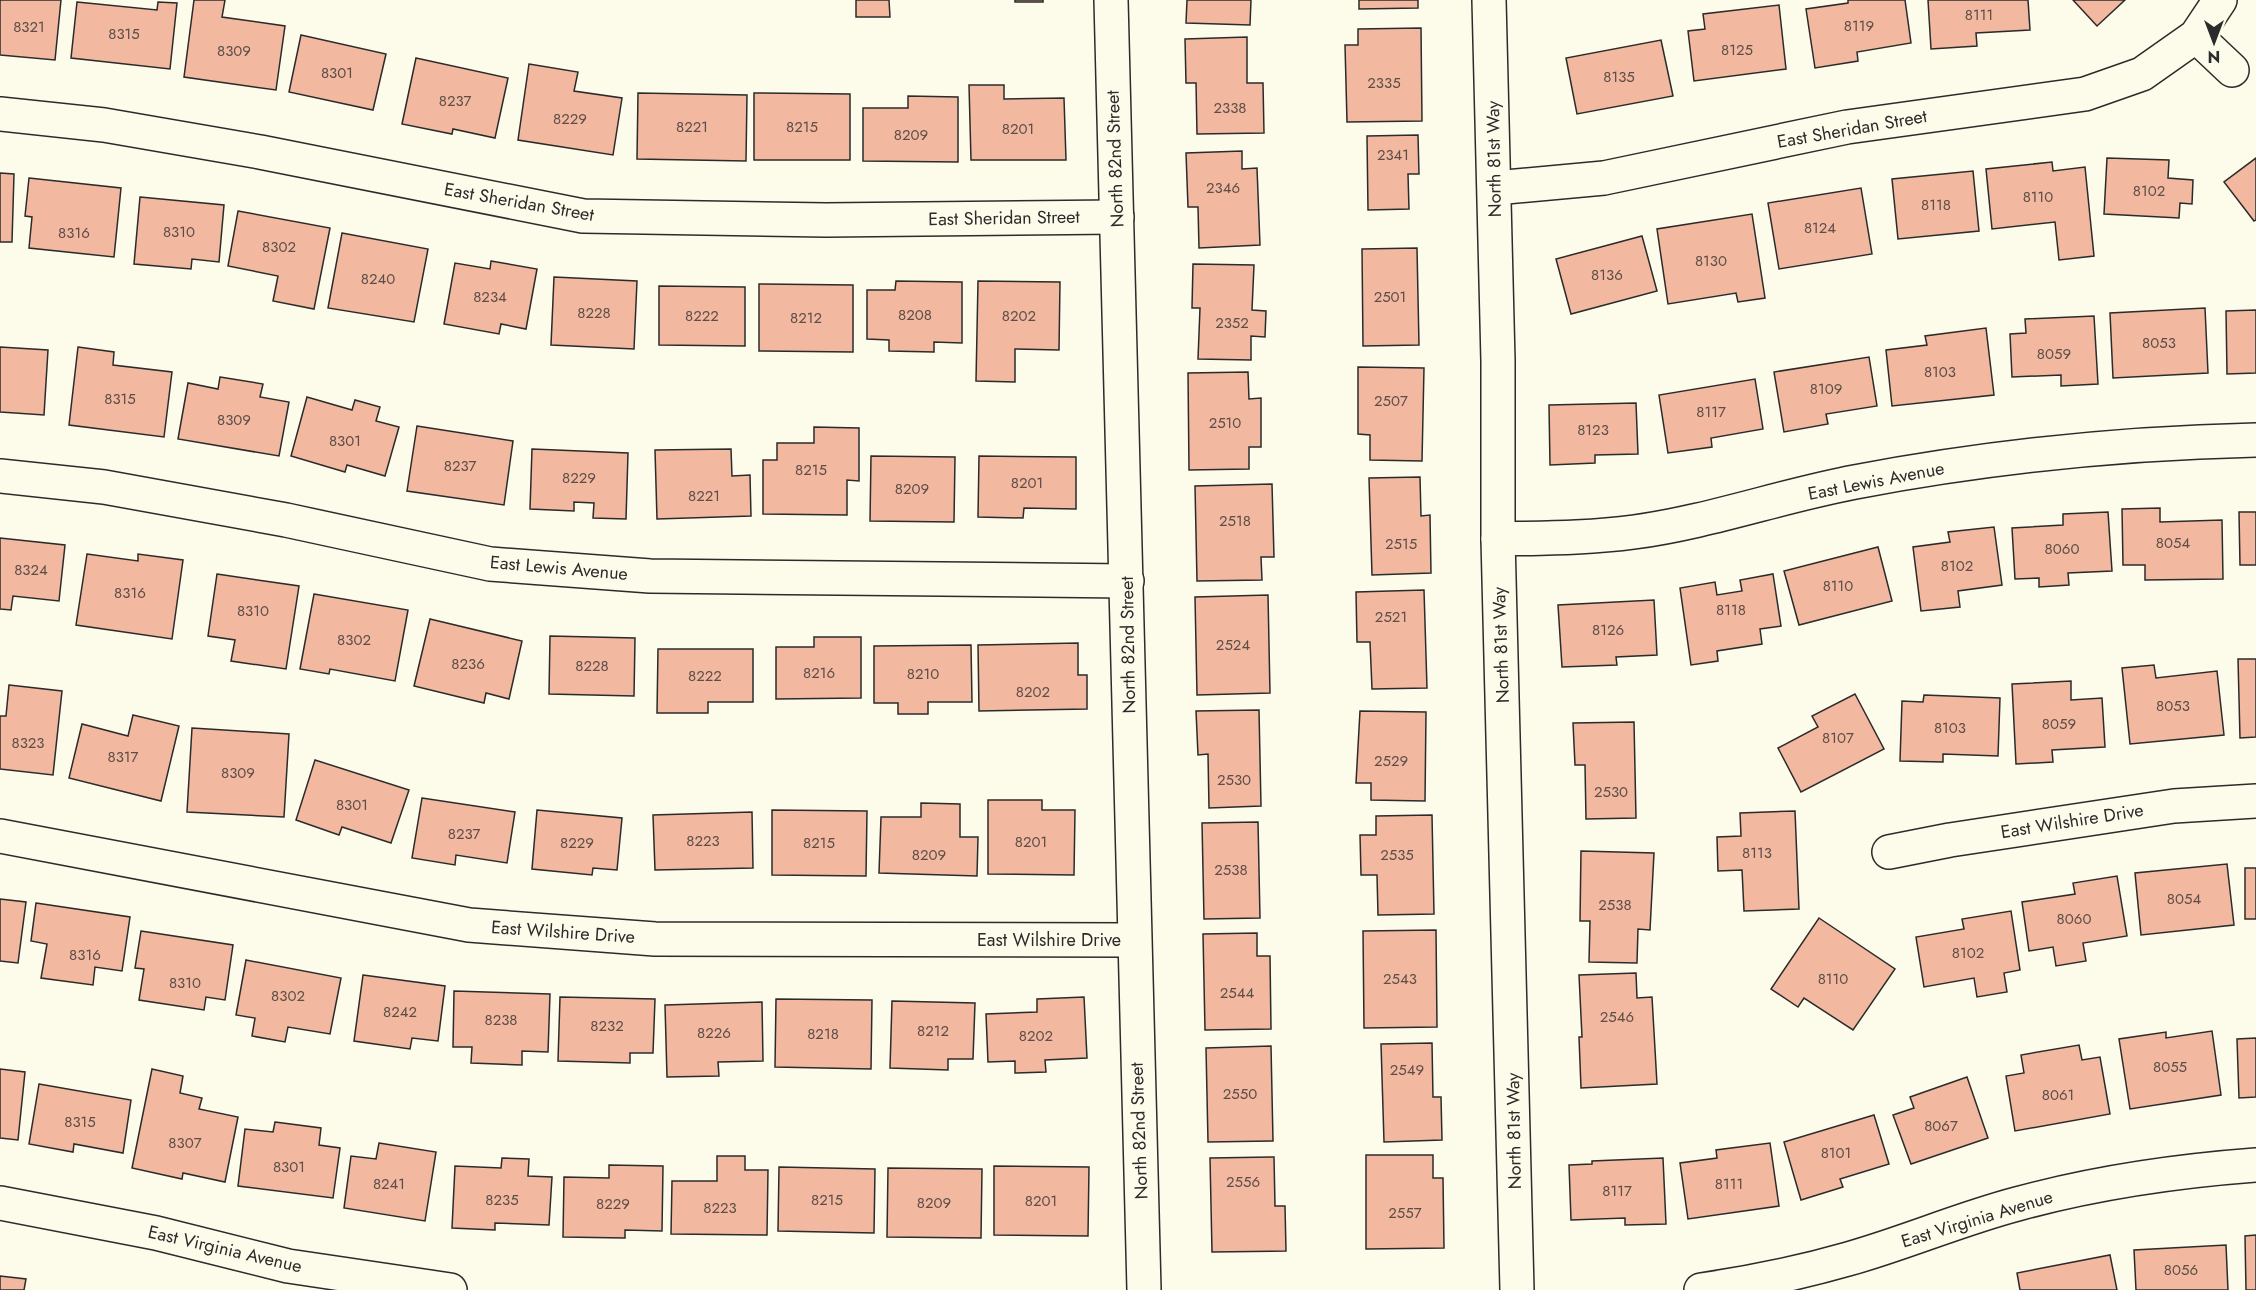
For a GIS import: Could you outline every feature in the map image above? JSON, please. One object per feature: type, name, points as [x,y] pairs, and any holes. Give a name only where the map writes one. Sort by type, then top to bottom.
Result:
[{"type":"street","name":"North 82nd Street","points":[[1111,0],[1144,1290]]},
{"type":"street","name":"North 81st Way","points":[[1489,0],[1498,361],[1498,539],[1517,1290]]},
{"type":"street","points":[[2220,0],[2196,36],[2232,70]]},
{"type":"street","name":"East Sheridan Street","points":[[1495,188],[1604,178],[1847,127],[2085,94],[2142,74],[2196,36]]},
{"type":"street","name":"East Sheridan Street","points":[[0,114],[104,125],[260,152],[583,216],[826,220],[1117,217]]},
{"type":"street","name":"East Lewis Avenue","points":[[1498,539],[1633,532],[1702,520],[1852,482],[2030,455],[2190,441],[2256,440]]},
{"type":"street","name":"East Lewis Avenue","points":[[0,476],[104,487],[286,520],[490,564],[650,576],[1126,582]]},
{"type":"street","name":"East Wilshire Drive","points":[[1889,852],[1950,840],[2174,806],[2256,801]]},
{"type":"street","name":"East Wilshire Drive","points":[[0,836],[469,925],[655,939],[1134,940]]},
{"type":"street","name":"East Virginia Avenue","points":[[1701,1290],[1756,1283],[1849,1259],[2018,1204],[2118,1182],[2256,1165]]},
{"type":"street","name":"East Virginia Avenue","points":[[0,1203],[156,1233],[288,1266],[450,1290]]},
{"type":"building","points":[[0,0],[61,0],[55,60],[0,55]]},
{"type":"building","points":[[194,0],[225,0],[222,17],[285,26],[276,90],[184,77]]},
{"type":"building","points":[[856,0],[889,0],[890,17],[856,17]]},
{"type":"building","points":[[1015,0],[1043,0],[1043,2],[1015,2]]},
{"type":"building","points":[[1187,0],[1251,0],[1250,25],[1186,23]]},
{"type":"building","points":[[1359,0],[1418,0],[1418,8],[1359,9]]},
{"type":"building","points":[[1848,0],[1905,0],[1911,43],[1857,52],[1858,61],[1815,68],[1806,9],[1848,3]]},
{"type":"building","points":[[1928,0],[2028,0],[2030,30],[1976,33],[1977,46],[1931,49]]},
{"type":"building","points":[[2073,0],[2125,0],[2097,26]]},
{"type":"building","points":[[77,2],[157,10],[158,2],[177,3],[170,69],[71,58]]},
{"type":"building","points":[[1779,5],[1786,69],[1694,81],[1688,31],[1705,29],[1703,14]]},
{"type":"building","points":[[1421,28],[1422,121],[1347,122],[1345,45],[1358,45],[1358,29]]},
{"type":"building","points":[[301,35],[386,54],[373,110],[289,92]]},
{"type":"building","points":[[1247,37],[1247,83],[1263,83],[1264,133],[1197,134],[1196,83],[1186,83],[1185,39]]},
{"type":"building","points":[[1661,40],[1673,96],[1577,114],[1566,58]]},
{"type":"building","points":[[416,58],[508,78],[495,138],[453,129],[452,134],[402,124]]},
{"type":"building","points":[[529,64],[578,72],[574,91],[622,98],[613,155],[518,140]]},
{"type":"building","points":[[969,85],[1004,85],[1004,99],[1064,98],[1066,160],[971,160]]},
{"type":"building","points":[[638,93],[747,95],[746,161],[637,159]]},
{"type":"building","points":[[754,93],[850,94],[850,160],[754,160]]},
{"type":"building","points":[[908,96],[958,97],[958,162],[863,161],[863,108],[908,108]]},
{"type":"building","points":[[1418,135],[1419,174],[1408,174],[1409,209],[1368,210],[1367,136]]},
{"type":"building","points":[[1242,151],[1242,169],[1257,168],[1260,245],[1199,248],[1198,207],[1188,207],[1186,153]]},
{"type":"building","points":[[2107,158],[2169,160],[2168,178],[2193,180],[2192,204],[2180,203],[2179,218],[2104,214]]},
{"type":"building","points":[[2256,158],[2256,220],[2254,221],[2224,182]]},
{"type":"building","points":[[2052,162],[2053,171],[2085,167],[2094,256],[2059,260],[2055,222],[1992,229],[1986,169]]},
{"type":"building","points":[[1973,171],[1979,231],[1898,239],[1892,179]]},
{"type":"building","points":[[0,173],[14,174],[12,242],[0,242]]},
{"type":"building","points":[[29,178],[121,188],[114,257],[29,248],[32,217],[25,216]]},
{"type":"building","points":[[1861,188],[1872,254],[1779,269],[1768,203]]},
{"type":"building","points":[[140,197],[224,205],[219,262],[192,259],[191,269],[134,264]]},
{"type":"building","points":[[238,211],[330,228],[314,309],[273,301],[278,276],[228,266]]},
{"type":"building","points":[[1752,214],[1765,298],[1738,302],[1736,293],[1668,304],[1657,229]]},
{"type":"building","points":[[342,233],[428,249],[414,322],[328,308]]},
{"type":"building","points":[[1642,236],[1657,291],[1571,314],[1556,259]]},
{"type":"building","points":[[1417,248],[1419,345],[1363,346],[1362,249]]},
{"type":"building","points":[[491,261],[537,269],[526,329],[501,324],[499,334],[444,324],[455,263],[490,269]]},
{"type":"building","points":[[1193,264],[1254,265],[1252,310],[1266,311],[1265,337],[1251,336],[1251,360],[1198,359],[1200,308],[1192,308]]},
{"type":"building","points":[[554,277],[637,281],[634,349],[551,345]]},
{"type":"building","points":[[896,281],[962,282],[962,343],[934,342],[934,352],[889,351],[889,340],[867,339],[867,290],[895,290]]},
{"type":"building","points":[[978,281],[1060,282],[1059,350],[1015,349],[1015,382],[976,381]]},
{"type":"building","points":[[759,284],[853,285],[853,352],[759,351]]},
{"type":"building","points":[[659,286],[745,287],[745,346],[659,345]]},
{"type":"building","points":[[2205,308],[2208,373],[2113,378],[2110,313]]},
{"type":"building","points":[[2256,310],[2256,373],[2227,374],[2226,311]]},
{"type":"building","points":[[2094,316],[2098,384],[2061,386],[2061,375],[2012,377],[2010,334],[2026,333],[2025,319]]},
{"type":"building","points":[[1986,328],[1994,395],[1892,406],[1886,350],[1927,345],[1925,336]]},
{"type":"building","points":[[0,347],[48,350],[44,415],[0,412]]},
{"type":"building","points":[[78,347],[114,352],[113,365],[172,372],[164,437],[69,425]]},
{"type":"building","points":[[1869,357],[1877,406],[1826,414],[1828,424],[1784,432],[1774,372]]},
{"type":"building","points":[[1358,367],[1424,368],[1422,461],[1370,460],[1370,435],[1358,434]]},
{"type":"building","points":[[1248,372],[1249,399],[1261,398],[1261,447],[1249,447],[1249,469],[1189,470],[1188,373]]},
{"type":"building","points":[[220,377],[263,384],[260,397],[289,402],[279,456],[178,439],[188,383],[218,389]]},
{"type":"building","points":[[1755,379],[1763,429],[1711,438],[1712,447],[1668,453],[1659,395]]},
{"type":"building","points":[[307,397],[352,410],[355,400],[380,407],[376,421],[399,427],[385,476],[347,465],[345,472],[291,456]]},
{"type":"building","points":[[1636,403],[1638,454],[1595,455],[1595,463],[1550,465],[1549,405]]},
{"type":"building","points":[[417,426],[513,441],[504,505],[407,491]]},
{"type":"building","points":[[814,427],[859,428],[859,481],[847,480],[847,515],[763,514],[763,460],[777,460],[777,443],[814,443]]},
{"type":"building","points":[[532,449],[628,453],[626,519],[593,518],[594,503],[574,502],[574,511],[530,509]]},
{"type":"building","points":[[731,449],[732,476],[750,475],[751,516],[657,519],[655,450]]},
{"type":"building","points":[[871,456],[955,457],[954,522],[870,521]]},
{"type":"building","points":[[979,456],[1076,457],[1076,509],[1024,508],[1023,518],[978,517]]},
{"type":"building","points":[[1420,477],[1421,516],[1430,515],[1431,573],[1372,575],[1369,478]]},
{"type":"building","points":[[1272,484],[1274,557],[1261,557],[1262,580],[1197,581],[1195,486]]},
{"type":"building","points":[[2160,508],[2160,522],[2222,520],[2223,579],[2145,580],[2145,565],[2123,565],[2122,509]]},
{"type":"building","points":[[2108,512],[2112,571],[2068,573],[2069,585],[2039,587],[2039,578],[2015,579],[2012,528],[2063,525],[2063,514]]},
{"type":"building","points":[[2239,512],[2256,512],[2256,565],[2240,565]]},
{"type":"building","points":[[1994,527],[2002,585],[1958,591],[1960,607],[1921,611],[1913,547],[1950,542],[1948,532]]},
{"type":"building","points":[[0,538],[65,545],[59,601],[13,596],[11,610],[0,609]]},
{"type":"building","points":[[1878,547],[1892,601],[1799,625],[1784,571]]},
{"type":"building","points":[[87,554],[138,561],[138,554],[183,560],[172,639],[76,625]]},
{"type":"building","points":[[217,574],[299,586],[286,669],[231,661],[235,640],[208,636]]},
{"type":"building","points":[[1773,574],[1781,626],[1760,629],[1762,644],[1717,651],[1718,661],[1691,665],[1680,588],[1715,582],[1717,595],[1742,591],[1740,580]]},
{"type":"building","points":[[1424,590],[1427,688],[1372,689],[1370,642],[1357,642],[1356,592]]},
{"type":"building","points":[[314,594],[408,610],[395,681],[330,669],[329,674],[300,669]]},
{"type":"building","points":[[1268,595],[1270,693],[1197,695],[1195,597]]},
{"type":"building","points":[[1654,600],[1657,655],[1616,657],[1617,665],[1562,667],[1558,605]]},
{"type":"building","points":[[430,619],[522,641],[509,699],[486,693],[484,703],[414,686]]},
{"type":"building","points":[[550,636],[635,638],[634,696],[549,694]]},
{"type":"building","points":[[814,637],[861,637],[861,698],[776,699],[776,647],[814,647]]},
{"type":"building","points":[[1078,643],[1078,675],[1087,675],[1087,709],[979,711],[978,645]]},
{"type":"building","points":[[971,645],[972,702],[928,702],[928,714],[898,714],[898,703],[874,703],[874,646]]},
{"type":"building","points":[[658,649],[753,649],[753,702],[708,702],[708,713],[657,713]]},
{"type":"building","points":[[2238,659],[2256,659],[2256,737],[2240,738]]},
{"type":"building","points":[[2154,665],[2156,678],[2217,671],[2224,735],[2130,744],[2122,668]]},
{"type":"building","points":[[2071,681],[2071,700],[2102,698],[2105,747],[2052,750],[2053,762],[2016,764],[2012,684]]},
{"type":"building","points":[[9,685],[62,691],[53,775],[0,769],[0,716],[6,716]]},
{"type":"building","points":[[1855,694],[1884,749],[1801,792],[1778,748],[1818,727],[1812,716]]},
{"type":"building","points":[[1924,695],[2000,698],[1998,756],[1943,754],[1943,762],[1900,761],[1902,701],[1923,702]]},
{"type":"building","points":[[1259,710],[1261,806],[1209,808],[1208,754],[1198,755],[1196,711]]},
{"type":"building","points":[[1360,711],[1426,712],[1425,801],[1371,800],[1371,783],[1356,783]]},
{"type":"building","points":[[133,715],[179,726],[161,801],[69,778],[82,724],[128,736]]},
{"type":"building","points":[[1634,722],[1636,818],[1586,819],[1585,765],[1575,765],[1573,723]]},
{"type":"building","points":[[192,728],[289,734],[284,817],[187,812]]},
{"type":"building","points":[[315,760],[409,790],[391,843],[342,827],[339,835],[296,820]]},
{"type":"building","points":[[422,798],[515,812],[507,863],[456,855],[455,865],[412,858]]},
{"type":"building","points":[[988,800],[1042,800],[1042,810],[1075,810],[1074,875],[988,874]]},
{"type":"building","points":[[921,803],[960,804],[960,837],[978,837],[977,876],[879,873],[881,817],[921,817]]},
{"type":"building","points":[[537,810],[622,818],[617,870],[593,868],[592,875],[532,869]]},
{"type":"building","points":[[772,810],[867,811],[866,876],[772,875]]},
{"type":"building","points":[[1795,811],[1799,909],[1744,911],[1742,870],[1718,871],[1717,837],[1741,836],[1740,813]]},
{"type":"building","points":[[752,812],[753,868],[655,870],[653,815]]},
{"type":"building","points":[[1432,815],[1434,914],[1378,915],[1377,875],[1361,875],[1360,835],[1376,835],[1376,816]]},
{"type":"building","points":[[1258,822],[1260,918],[1204,919],[1202,823]]},
{"type":"building","points":[[1581,851],[1654,853],[1650,930],[1638,929],[1637,963],[1589,962],[1590,921],[1580,921]]},
{"type":"building","points":[[2227,864],[2234,925],[2141,935],[2135,873]]},
{"type":"building","points":[[2245,868],[2256,868],[2256,919],[2245,919]]},
{"type":"building","points":[[2117,876],[2127,936],[2083,943],[2086,961],[2056,966],[2053,947],[2029,951],[2022,902],[2075,894],[2073,883]]},
{"type":"building","points":[[0,899],[26,902],[18,963],[0,961]]},
{"type":"building","points":[[36,903],[130,917],[122,971],[95,967],[93,985],[41,978],[47,944],[31,941]]},
{"type":"building","points":[[2011,911],[2020,970],[2004,973],[2007,992],[1977,997],[1974,978],[1924,987],[1916,937],[1964,929],[1962,919]]},
{"type":"building","points":[[1819,918],[1895,969],[1853,1030],[1804,998],[1798,1007],[1771,989]]},
{"type":"building","points":[[1436,930],[1437,1027],[1364,1028],[1363,931]]},
{"type":"building","points":[[141,931],[233,945],[225,1000],[206,997],[204,1010],[139,1000],[144,969],[135,968]]},
{"type":"building","points":[[1257,933],[1257,956],[1270,956],[1271,1029],[1205,1030],[1203,934]]},
{"type":"building","points":[[246,960],[341,978],[330,1034],[288,1027],[285,1042],[252,1036],[255,1018],[236,1015]]},
{"type":"building","points":[[1636,973],[1637,998],[1652,997],[1657,1084],[1581,1088],[1579,1037],[1582,1037],[1579,975]]},
{"type":"building","points":[[363,975],[445,986],[438,1041],[412,1038],[410,1049],[354,1041]]},
{"type":"building","points":[[454,991],[550,994],[548,1052],[522,1051],[522,1065],[471,1063],[472,1047],[453,1047]]},
{"type":"building","points":[[560,997],[655,999],[653,1053],[630,1053],[630,1063],[558,1061]]},
{"type":"building","points":[[1084,997],[1087,1058],[1045,1060],[1046,1072],[1015,1073],[1015,1061],[988,1062],[986,1014],[1037,1012],[1037,999]]},
{"type":"building","points":[[776,999],[872,1000],[871,1069],[775,1067]]},
{"type":"building","points":[[892,1001],[975,1003],[973,1059],[948,1059],[948,1070],[890,1068]]},
{"type":"building","points":[[762,1002],[763,1061],[718,1062],[719,1076],[667,1077],[665,1005]]},
{"type":"building","points":[[2212,1031],[2221,1095],[2130,1109],[2119,1039],[2166,1032],[2166,1038]]},
{"type":"building","points":[[2256,1038],[2256,1097],[2239,1098],[2237,1039]]},
{"type":"building","points":[[1432,1043],[1433,1097],[1441,1097],[1442,1140],[1384,1142],[1381,1044]]},
{"type":"building","points":[[2079,1045],[2082,1060],[2100,1057],[2110,1114],[2015,1131],[2006,1076],[2024,1073],[2021,1055]]},
{"type":"building","points":[[1271,1046],[1273,1141],[1208,1142],[1206,1048]]},
{"type":"building","points":[[0,1069],[25,1072],[18,1140],[0,1138]]},
{"type":"building","points":[[152,1069],[183,1076],[180,1093],[202,1098],[199,1109],[238,1117],[225,1182],[183,1173],[182,1179],[132,1168]]},
{"type":"building","points":[[1967,1077],[1988,1138],[1911,1164],[1893,1115],[1914,1108],[1910,1097]]},
{"type":"building","points":[[39,1084],[131,1100],[123,1153],[74,1144],[73,1152],[29,1144]]},
{"type":"building","points":[[1874,1115],[1889,1164],[1840,1179],[1843,1187],[1801,1200],[1784,1142]]},
{"type":"building","points":[[275,1122],[321,1128],[319,1145],[340,1148],[333,1198],[238,1186],[245,1129],[273,1132]]},
{"type":"building","points":[[379,1143],[436,1152],[425,1221],[344,1208],[351,1156],[376,1159]]},
{"type":"building","points":[[1770,1143],[1779,1206],[1688,1219],[1680,1163],[1717,1158],[1716,1150]]},
{"type":"building","points":[[1366,1155],[1433,1155],[1433,1178],[1443,1178],[1444,1248],[1366,1249]]},
{"type":"building","points":[[717,1156],[745,1156],[745,1170],[768,1170],[767,1235],[671,1234],[672,1181],[717,1181]]},
{"type":"building","points":[[1274,1157],[1275,1206],[1285,1206],[1286,1251],[1212,1252],[1210,1158]]},
{"type":"building","points":[[502,1158],[529,1159],[528,1176],[552,1177],[549,1225],[495,1223],[495,1230],[452,1228],[455,1166],[501,1168]]},
{"type":"building","points":[[1663,1158],[1666,1224],[1625,1225],[1625,1218],[1571,1220],[1569,1165],[1592,1164],[1592,1161]]},
{"type":"building","points":[[609,1165],[663,1166],[662,1231],[625,1230],[625,1238],[563,1237],[564,1177],[609,1178]]},
{"type":"building","points":[[994,1166],[1089,1167],[1088,1236],[994,1235]]},
{"type":"building","points":[[779,1167],[875,1169],[874,1233],[778,1231]]},
{"type":"building","points":[[888,1168],[982,1169],[981,1238],[887,1237]]},
{"type":"building","points":[[2256,1235],[2256,1290],[2246,1290],[2245,1236]]},
{"type":"building","points":[[2226,1245],[2228,1290],[2136,1290],[2134,1250]]},
{"type":"building","points":[[2110,1255],[2117,1290],[2020,1290],[2017,1273]]},
{"type":"building","points":[[0,1276],[26,1279],[24,1290],[0,1290]]}]
